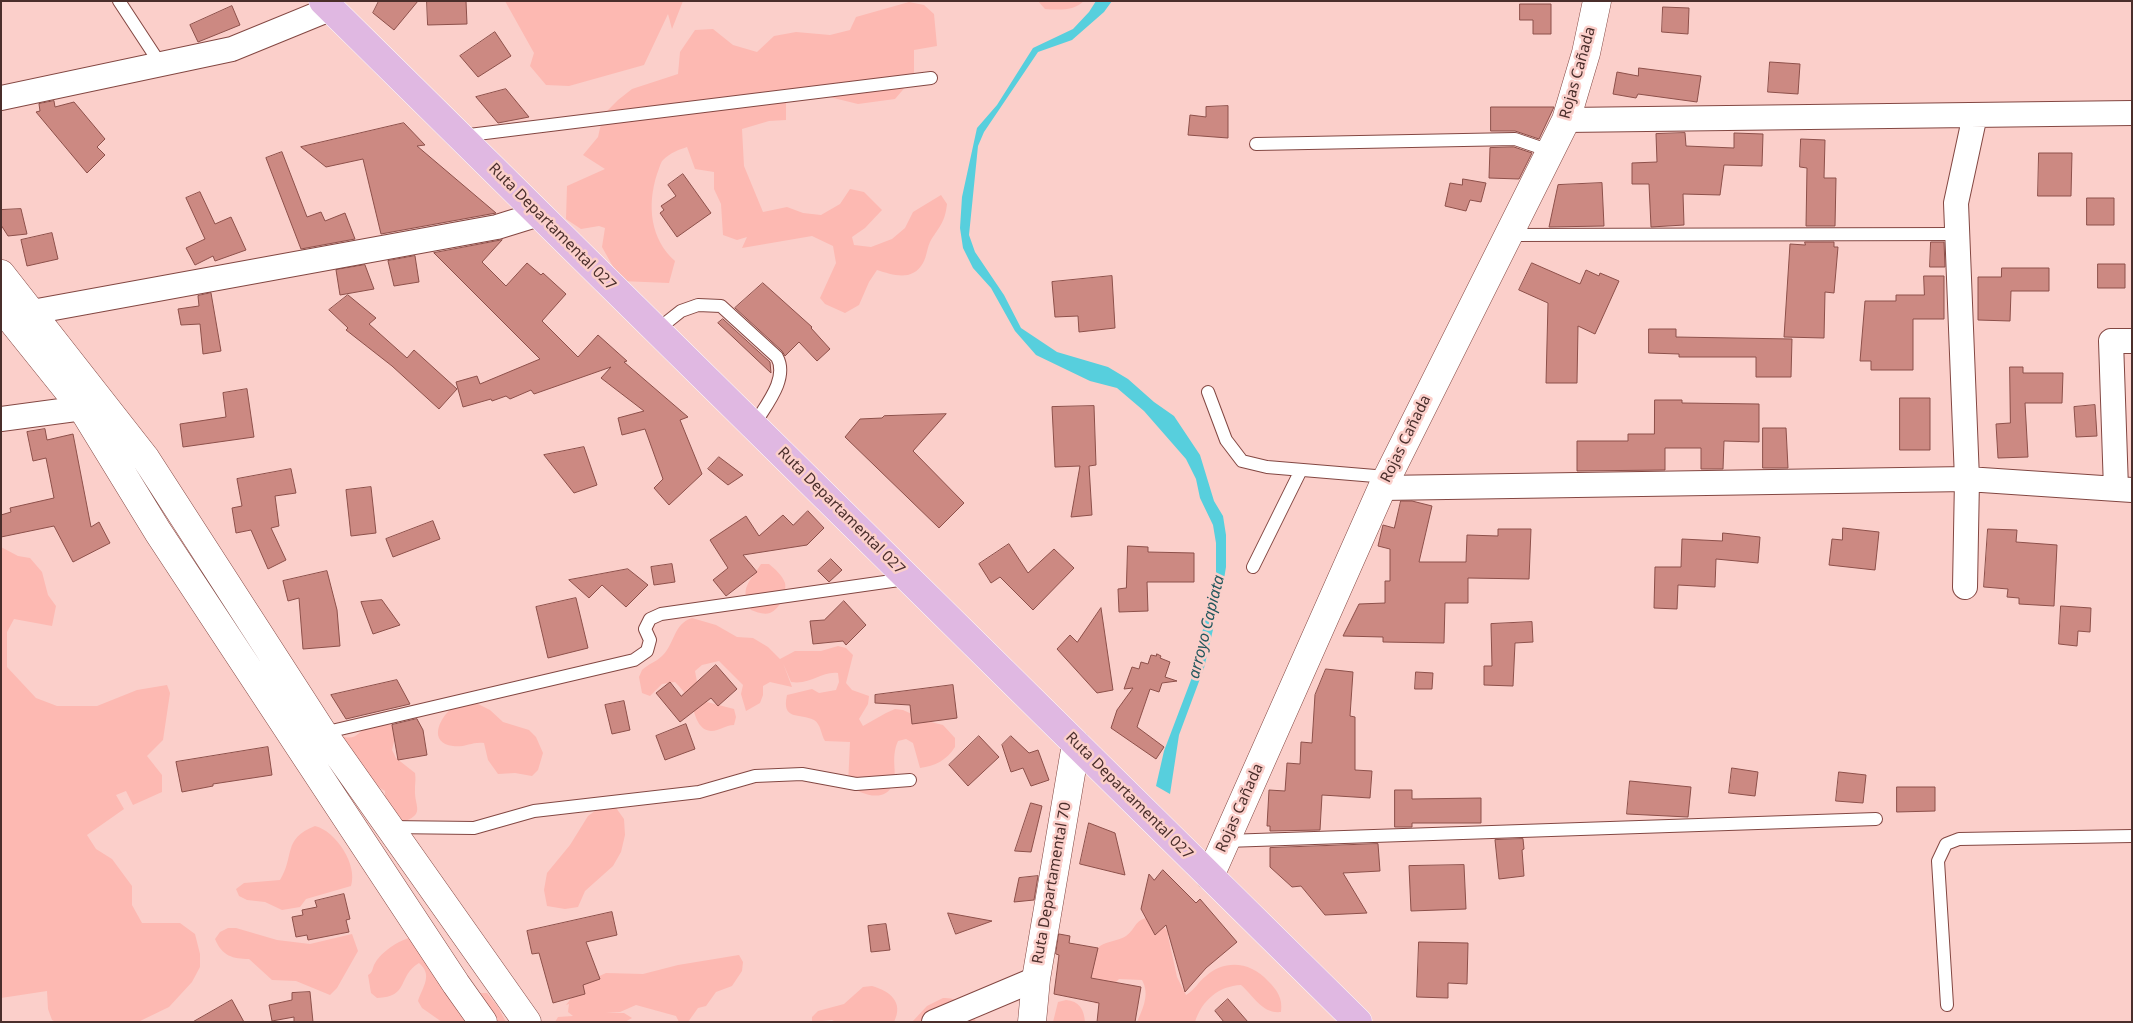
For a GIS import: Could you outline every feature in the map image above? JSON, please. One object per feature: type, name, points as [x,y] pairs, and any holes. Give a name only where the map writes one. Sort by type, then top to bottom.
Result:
[{"type":"main road","name":"Ruta Departamental 027","points":[[326,5],[1358,1022]]},
{"type":"street","name":"Rojas Cañada","points":[[1210,876],[1384,482],[1566,120],[1586,53],[1597,1]]},
{"type":"street","points":[[1,98],[232,49],[326,5]]},
{"type":"street","points":[[1566,120],[2132,114]]},
{"type":"street","points":[[1965,587],[1967,479],[1956,203],[1975,115]]},
{"type":"street","points":[[32,312],[496,227],[540,214]]},
{"type":"street","points":[[1,274],[32,312],[92,407],[164,540],[456,984],[483,1022]]},
{"type":"street","points":[[1,307],[92,407],[146,459],[323,732],[527,1022]]},
{"type":"street","points":[[1384,482],[1967,479],[2124,490],[2111,341],[2132,341]]},
{"type":"street","points":[[1,419],[92,407]]},
{"type":"street","name":"Ruta Departamental 70","points":[[1032,1022],[1036,979],[1076,744]]},
{"type":"street","points":[[934,1022],[1036,979]]},
{"type":"lane","points":[[119,1],[161,65]]},
{"type":"lane","points":[[461,136],[931,78]]},
{"type":"lane","points":[[1256,144],[1515,138],[1550,151]]},
{"type":"lane","points":[[1508,235],[1957,234]]},
{"type":"lane","points":[[657,330],[681,312],[698,305],[721,306],[778,357],[781,363],[781,377],[754,425]]},
{"type":"lane","points":[[1208,392],[1226,440],[1242,461],[1267,467],[1384,482]]},
{"type":"lane","points":[[1254,568],[1300,470]]},
{"type":"lane","points":[[323,732],[634,660],[647,652],[650,640],[645,630],[650,620],[661,614],[909,578]]},
{"type":"lane","points":[[390,827],[474,828],[534,811],[698,792],[755,776],[802,774],[856,784],[910,780]]},
{"type":"lane","points":[[1226,841],[1876,819]]},
{"type":"lane","points":[[1947,1006],[1938,861],[1946,844],[1959,839],[2132,836]]},
{"type":"shaded area","points":[[505,1],[683,1],[672,29],[668,14],[644,65],[569,86],[546,85],[530,66],[534,53]]},
{"type":"shaded area","points":[[1038,1],[1084,1],[1076,7],[1056,10],[1045,9]]},
{"type":"shaded area","points":[[909,2],[924,5],[934,14],[937,46],[914,50],[914,77],[895,99],[858,104],[809,92],[786,94],[786,120],[769,121],[742,129],[744,166],[763,212],[787,207],[803,213],[821,215],[840,204],[850,189],[864,192],[882,210],[865,228],[852,237],[854,245],[871,247],[892,239],[905,228],[913,212],[941,195],[947,204],[943,220],[930,243],[923,263],[913,273],[902,276],[877,270],[869,282],[859,305],[845,313],[825,304],[820,298],[836,263],[833,246],[812,236],[742,248],[747,237],[737,240],[723,235],[721,204],[714,189],[714,172],[695,169],[687,147],[671,154],[662,161],[652,198],[653,221],[656,232],[660,242],[675,261],[669,283],[621,281],[602,247],[605,228],[599,226],[581,229],[566,219],[567,186],[605,169],[583,155],[598,137],[603,115],[632,89],[678,74],[680,52],[695,30],[713,29],[733,45],[757,52],[774,36],[796,32],[830,35],[850,30],[856,17]]},
{"type":"shaded area","points":[[1,547],[18,556],[30,558],[42,572],[48,595],[56,606],[52,626],[14,619],[7,632],[7,667],[36,698],[57,706],[97,706],[137,690],[167,685],[170,693],[163,740],[147,756],[162,775],[162,792],[133,805],[126,791],[116,795],[124,809],[87,835],[96,849],[112,859],[132,886],[132,905],[142,923],[180,923],[195,934],[200,954],[200,967],[192,982],[169,1007],[138,1022],[56,1022],[52,1020],[48,1009],[47,991],[1,998]]},
{"type":"shaded area","points":[[761,564],[769,564],[785,583],[785,591],[780,604],[774,611],[767,614],[751,610],[746,596],[749,581]]},
{"type":"shaded area","points":[[692,618],[716,625],[737,637],[753,638],[768,647],[780,659],[795,651],[821,651],[838,646],[846,648],[853,655],[846,683],[852,690],[869,696],[868,704],[859,719],[863,726],[895,709],[903,710],[927,721],[943,725],[955,738],[955,747],[940,762],[920,768],[913,743],[906,739],[898,741],[894,760],[895,775],[893,784],[884,794],[865,794],[848,785],[850,742],[825,741],[820,727],[814,720],[793,715],[787,709],[787,695],[812,689],[819,693],[836,690],[839,682],[838,673],[826,674],[805,682],[791,682],[783,663],[792,687],[770,682],[763,686],[763,695],[760,703],[746,711],[741,694],[743,685],[719,661],[702,665],[695,671],[700,698],[707,702],[734,709],[736,717],[734,725],[714,731],[706,730],[699,724],[690,701],[675,682],[662,684],[650,696],[642,693],[639,677],[642,670],[660,658],[666,651],[681,625]]},
{"type":"shaded area","points":[[474,702],[490,710],[503,722],[529,730],[536,737],[543,753],[538,770],[532,776],[515,773],[498,774],[488,760],[484,743],[453,746],[445,744],[440,740],[438,730],[447,713],[453,708]]},
{"type":"shaded area","points":[[394,725],[396,733],[392,750],[396,758],[415,773],[417,810],[414,817],[400,823],[385,799],[385,791],[368,777],[358,758],[351,760],[340,736],[354,737],[372,726]]},
{"type":"shaded area","points":[[603,805],[614,805],[624,819],[625,835],[621,852],[613,866],[585,891],[578,907],[565,909],[547,906],[544,890],[547,873],[570,845],[588,816]]},
{"type":"shaded area","points":[[315,826],[323,829],[344,850],[351,868],[351,886],[306,899],[300,907],[282,910],[265,902],[247,900],[239,896],[236,889],[244,883],[280,880],[293,842],[305,831]]},
{"type":"shaded area","points":[[1149,917],[1158,920],[1169,933],[1168,936],[1177,977],[1186,995],[1213,971],[1229,965],[1238,965],[1254,970],[1271,984],[1280,998],[1281,1012],[1274,1012],[1263,1007],[1241,985],[1226,988],[1212,996],[1202,1007],[1195,1022],[1137,1022],[1146,996],[1142,980],[1119,979],[1111,987],[1103,1003],[1096,1004],[1090,998],[1090,978],[1091,962],[1096,950],[1103,944],[1126,936],[1140,921]]},
{"type":"shaded area","points":[[228,928],[236,928],[277,940],[310,944],[352,934],[358,951],[337,988],[330,995],[296,981],[272,980],[249,959],[233,957],[225,953],[215,939],[220,932]]},
{"type":"shaded area","points":[[417,936],[438,982],[446,985],[473,1022],[442,1022],[422,1008],[418,1001],[426,981],[426,976],[423,967],[419,963],[412,968],[399,990],[394,994],[377,998],[371,993],[368,975],[372,972],[377,960],[392,946],[405,939]]},
{"type":"shaded area","points":[[739,955],[743,962],[742,971],[732,986],[716,992],[706,1006],[698,1008],[688,1022],[679,1022],[676,1016],[636,1005],[620,1012],[606,1013],[624,1013],[632,1018],[625,1022],[555,1022],[558,1017],[573,1016],[568,1012],[569,1004],[566,1005],[582,984],[606,973],[643,974],[678,965]]},
{"type":"shaded area","points":[[872,986],[890,994],[894,998],[897,1015],[894,1022],[836,1022],[832,1020],[812,1022],[812,1017],[818,1011],[844,1004],[863,987]]},
{"type":"shaded area","points":[[479,993],[487,993],[498,1007],[506,1022],[497,1022]]},
{"type":"shaded area","points":[[943,998],[954,999],[964,1004],[971,1011],[976,1022],[912,1022],[927,1006]]},
{"type":"shaded area","points":[[1066,1000],[1080,1006],[1085,1022],[1053,1022],[1058,1002]]},
{"type":"water","name":"arroyo Capiata","points":[[1096,1],[1112,1],[1104,12],[1072,40],[1038,52],[984,132],[978,146],[969,235],[975,252],[1004,295],[1021,328],[1057,352],[1108,367],[1128,379],[1154,402],[1174,416],[1200,455],[1214,501],[1223,516],[1226,535],[1226,567],[1222,591],[1204,668],[1179,735],[1170,794],[1156,786],[1164,751],[1191,680],[1216,574],[1216,543],[1213,525],[1200,498],[1196,479],[1186,459],[1144,411],[1117,388],[1090,381],[1036,355],[1015,331],[991,288],[973,268],[963,248],[960,228],[962,197],[977,128],[997,105],[1033,48],[1073,29],[1089,12]]},
{"type":"building","points":[[379,1],[418,1],[394,30],[373,13]]},
{"type":"building","points":[[427,1],[466,1],[467,24],[428,25]]},
{"type":"building","points":[[1520,4],[1551,4],[1551,34],[1533,34],[1533,20],[1520,20]]},
{"type":"building","points":[[232,6],[240,25],[198,42],[190,25]]},
{"type":"building","points":[[1663,7],[1689,8],[1688,34],[1662,32]]},
{"type":"building","points":[[495,32],[511,56],[478,77],[460,56]]},
{"type":"building","points":[[1770,62],[1800,64],[1798,94],[1768,92]]},
{"type":"building","points":[[1639,68],[1701,76],[1697,102],[1638,94],[1636,98],[1613,94],[1617,72],[1638,76]]},
{"type":"building","points":[[506,89],[529,117],[498,123],[476,97]]},
{"type":"building","points":[[54,101],[55,107],[74,102],[105,139],[97,147],[105,155],[87,173],[36,112],[40,111],[39,104]]},
{"type":"building","points":[[1228,106],[1228,138],[1188,135],[1190,115],[1206,117],[1206,107]]},
{"type":"building","points":[[1491,107],[1554,107],[1539,139],[1515,131],[1491,131]]},
{"type":"building","points":[[404,123],[425,145],[417,146],[496,213],[381,234],[363,159],[326,167],[301,147]]},
{"type":"building","points":[[1685,133],[1686,146],[1734,148],[1734,133],[1763,134],[1762,166],[1724,165],[1720,195],[1683,194],[1684,225],[1651,227],[1649,184],[1632,184],[1632,163],[1657,162],[1656,134]]},
{"type":"building","points":[[1801,139],[1825,140],[1824,178],[1836,178],[1835,226],[1806,226],[1807,168],[1800,167]]},
{"type":"building","points":[[1514,147],[1532,153],[1519,179],[1489,178],[1490,148]]},
{"type":"building","points":[[282,152],[307,217],[321,212],[325,221],[345,213],[355,239],[301,249],[266,158]]},
{"type":"building","points":[[2039,153],[2072,153],[2071,196],[2038,196]]},
{"type":"building","points":[[683,174],[711,213],[677,237],[660,213],[664,210],[661,206],[676,196],[668,185]]},
{"type":"building","points":[[1463,179],[1486,183],[1481,202],[1470,200],[1466,211],[1445,206],[1450,183],[1462,185]]},
{"type":"building","points":[[1602,183],[1604,226],[1549,227],[1558,185]]},
{"type":"building","points":[[200,192],[215,224],[231,217],[246,250],[215,261],[213,256],[195,265],[186,248],[205,239],[186,198]]},
{"type":"building","points":[[2087,198],[2114,198],[2114,225],[2087,225]]},
{"type":"building","points":[[21,209],[27,234],[8,236],[1,225],[1,210]]},
{"type":"building","points":[[52,233],[58,259],[27,266],[21,240]]},
{"type":"building","points":[[502,240],[482,262],[506,286],[527,263],[541,275],[543,273],[566,294],[542,321],[578,357],[598,335],[627,361],[624,362],[688,417],[680,420],[702,474],[669,505],[654,488],[663,479],[645,429],[622,435],[618,418],[644,411],[601,378],[611,367],[534,394],[531,390],[510,399],[506,396],[463,407],[456,382],[477,376],[480,384],[540,359],[434,253]]},
{"type":"building","points":[[1805,242],[1834,242],[1834,247],[1838,247],[1834,293],[1825,292],[1824,338],[1784,337],[1790,244],[1805,245]]},
{"type":"building","points":[[1931,242],[1944,242],[1945,267],[1930,267]]},
{"type":"building","points":[[415,256],[419,282],[394,286],[388,261]]},
{"type":"building","points":[[1532,263],[1580,284],[1586,270],[1599,276],[1600,273],[1619,281],[1595,334],[1578,326],[1577,383],[1546,383],[1548,303],[1519,290]]},
{"type":"building","points":[[2098,264],[2125,264],[2125,288],[2098,288]]},
{"type":"building","points":[[365,265],[374,289],[340,295],[336,270]]},
{"type":"building","points":[[2002,268],[2049,268],[2049,291],[2011,291],[2010,321],[1978,320],[1978,277],[2001,277]]},
{"type":"building","points":[[1112,276],[1115,328],[1079,332],[1078,316],[1055,317],[1052,282]]},
{"type":"building","points":[[1924,276],[1944,276],[1944,319],[1913,319],[1913,370],[1871,370],[1871,361],[1860,361],[1865,301],[1896,301],[1896,295],[1924,295]]},
{"type":"building","points":[[763,283],[812,327],[830,349],[817,361],[799,342],[785,356],[782,351],[735,308]]},
{"type":"building","points":[[211,293],[221,351],[203,354],[200,324],[181,325],[178,309],[199,306],[198,296]]},
{"type":"building","points":[[348,295],[376,318],[369,324],[407,358],[414,350],[457,389],[439,409],[392,366],[346,330],[348,328],[329,310]]},
{"type":"building","points":[[723,319],[770,362],[771,373],[718,323]]},
{"type":"building","points":[[1649,329],[1676,329],[1676,337],[1792,339],[1791,377],[1756,377],[1756,357],[1679,357],[1679,354],[1649,353]]},
{"type":"building","points":[[2010,367],[2023,367],[2023,373],[2063,373],[2062,403],[2025,403],[2028,457],[1998,458],[1996,424],[2010,423]]},
{"type":"building","points":[[247,389],[254,437],[183,447],[180,424],[226,417],[223,393]]},
{"type":"building","points":[[1900,398],[1930,398],[1930,450],[1900,450]]},
{"type":"building","points":[[1655,400],[1682,400],[1682,403],[1759,404],[1759,442],[1724,441],[1723,469],[1701,469],[1701,448],[1665,448],[1665,470],[1577,471],[1577,441],[1628,441],[1628,434],[1654,434]]},
{"type":"building","points":[[2095,405],[2097,436],[2076,437],[2074,407]]},
{"type":"building","points":[[1094,406],[1096,465],[1089,466],[1092,515],[1071,517],[1080,466],[1055,467],[1052,407]]},
{"type":"building","points":[[946,414],[913,451],[964,503],[939,528],[845,437],[860,419],[882,418],[884,416]]},
{"type":"building","points":[[1763,428],[1786,428],[1788,468],[1763,468]]},
{"type":"building","points":[[45,429],[47,440],[73,434],[91,527],[99,522],[110,543],[73,562],[54,526],[1,537],[1,515],[11,512],[10,508],[54,498],[46,458],[33,461],[27,432]]},
{"type":"building","points":[[584,447],[597,485],[574,493],[544,455]]},
{"type":"building","points":[[719,457],[743,475],[728,485],[708,469]]},
{"type":"building","points":[[291,469],[296,493],[275,496],[279,526],[271,528],[286,560],[268,569],[251,530],[236,533],[232,508],[242,506],[237,479]]},
{"type":"building","points":[[371,487],[376,533],[351,536],[346,490]]},
{"type":"building","points":[[1401,501],[1412,501],[1432,506],[1419,562],[1466,562],[1467,535],[1498,536],[1498,529],[1531,529],[1529,579],[1468,578],[1468,603],[1445,603],[1444,643],[1383,642],[1383,637],[1343,636],[1359,604],[1385,603],[1385,581],[1390,581],[1390,549],[1378,546],[1383,525],[1394,528]]},
{"type":"building","points":[[808,511],[824,528],[807,545],[743,555],[757,572],[726,596],[713,580],[728,568],[710,540],[746,516],[759,536],[783,515],[793,525]]},
{"type":"building","points":[[433,521],[440,539],[393,557],[386,539]]},
{"type":"building","points":[[1843,528],[1879,532],[1875,570],[1829,565],[1832,539],[1842,540]]},
{"type":"building","points":[[1988,529],[2017,530],[2016,542],[2057,545],[2054,606],[2019,604],[2019,598],[2007,597],[2008,589],[1984,587]]},
{"type":"building","points":[[1723,533],[1760,537],[1758,563],[1716,559],[1715,587],[1678,585],[1677,609],[1654,608],[1655,567],[1681,567],[1682,539],[1722,541]]},
{"type":"building","points":[[1009,544],[1028,573],[1054,549],[1074,568],[1033,610],[1000,577],[991,583],[979,564]]},
{"type":"building","points":[[1128,546],[1148,547],[1148,552],[1194,553],[1194,582],[1147,582],[1148,611],[1119,612],[1118,589],[1126,588]]},
{"type":"building","points":[[831,559],[842,570],[829,582],[818,571]]},
{"type":"building","points":[[672,564],[675,582],[654,585],[651,567]]},
{"type":"building","points":[[628,569],[648,585],[626,607],[602,585],[589,598],[569,580]]},
{"type":"building","points":[[327,571],[337,610],[340,646],[303,649],[299,598],[288,601],[283,581]]},
{"type":"building","points":[[576,598],[588,648],[548,658],[536,607]]},
{"type":"building","points":[[382,600],[400,625],[373,634],[361,602]]},
{"type":"building","points":[[844,601],[866,625],[846,645],[843,641],[813,644],[810,621],[824,620]]},
{"type":"building","points":[[2061,606],[2091,608],[2090,632],[2078,631],[2077,646],[2059,644]]},
{"type":"building","points":[[1101,608],[1113,690],[1097,693],[1057,649],[1070,635],[1077,642]]},
{"type":"building","points":[[1532,622],[1533,642],[1515,643],[1513,686],[1484,685],[1484,666],[1492,666],[1491,624]]},
{"type":"building","points":[[1157,654],[1161,656],[1160,658],[1170,662],[1165,677],[1177,681],[1162,683],[1159,692],[1150,689],[1137,727],[1164,747],[1156,759],[1111,728],[1117,710],[1133,688],[1124,689],[1132,667],[1139,669],[1141,662],[1148,664],[1151,655],[1156,656]]},
{"type":"building","points":[[716,665],[737,689],[718,706],[711,698],[680,722],[656,693],[670,682],[681,696]]},
{"type":"building","points":[[1326,669],[1353,672],[1350,716],[1355,717],[1355,770],[1372,771],[1370,798],[1322,795],[1320,830],[1270,831],[1270,826],[1267,826],[1269,790],[1285,791],[1287,763],[1300,764],[1301,742],[1312,743],[1315,695]]},
{"type":"building","points":[[1416,672],[1433,673],[1432,689],[1415,689]]},
{"type":"building","points":[[397,680],[410,704],[346,719],[331,695]]},
{"type":"building","points":[[953,685],[957,718],[912,724],[910,705],[875,703],[875,695]]},
{"type":"building","points":[[624,701],[630,730],[612,734],[605,705]]},
{"type":"building","points":[[417,719],[423,730],[427,755],[398,760],[392,725]]},
{"type":"building","points":[[686,724],[695,749],[665,760],[656,736]]},
{"type":"building","points":[[979,736],[999,757],[968,786],[949,765]]},
{"type":"building","points":[[1011,736],[1029,753],[1038,750],[1049,780],[1031,786],[1023,768],[1011,772],[1002,745]]},
{"type":"building","points":[[268,747],[272,775],[213,784],[213,786],[182,792],[176,762]]},
{"type":"building","points":[[1732,768],[1758,772],[1755,796],[1729,793]]},
{"type":"building","points":[[1839,772],[1866,775],[1863,803],[1836,801]]},
{"type":"building","points":[[1630,781],[1691,787],[1688,817],[1627,814]]},
{"type":"building","points":[[1897,787],[1935,787],[1935,811],[1897,812]]},
{"type":"building","points":[[1395,790],[1412,790],[1412,799],[1481,798],[1481,823],[1412,823],[1412,827],[1395,827]]},
{"type":"building","points":[[1031,803],[1042,806],[1031,852],[1015,851]]},
{"type":"building","points":[[1089,823],[1115,833],[1125,875],[1080,864]]},
{"type":"building","points":[[1523,839],[1524,876],[1499,879],[1495,840]]},
{"type":"building","points":[[1378,844],[1380,871],[1343,873],[1367,913],[1325,915],[1301,886],[1292,887],[1270,867],[1270,848]]},
{"type":"building","points":[[1464,865],[1466,909],[1411,911],[1409,866]]},
{"type":"building","points":[[1163,870],[1196,903],[1200,899],[1237,942],[1206,968],[1185,992],[1166,925],[1155,935],[1141,909],[1149,874],[1154,880]]},
{"type":"building","points":[[1038,876],[1034,900],[1014,902],[1019,878]]},
{"type":"building","points":[[344,894],[350,919],[346,920],[349,932],[308,940],[307,935],[296,937],[292,917],[303,915],[302,910],[317,907],[315,901]]},
{"type":"building","points":[[612,912],[617,935],[586,942],[600,979],[583,985],[585,994],[553,1003],[539,953],[532,954],[527,931]]},
{"type":"building","points":[[948,913],[992,921],[956,934]]},
{"type":"building","points":[[886,924],[890,950],[871,952],[868,926]]},
{"type":"building","points":[[1059,934],[1070,936],[1069,943],[1098,948],[1091,978],[1141,987],[1135,1022],[1097,1022],[1099,1003],[1054,994],[1059,955],[1056,954]]},
{"type":"building","points":[[1419,942],[1468,943],[1467,984],[1448,983],[1448,998],[1417,997]]},
{"type":"building","points":[[310,992],[313,1022],[294,1022],[294,1017],[272,1021],[269,1005],[292,1000],[292,993]]},
{"type":"building","points":[[1228,999],[1248,1022],[1224,1022],[1215,1011]]},
{"type":"building","points":[[232,1000],[244,1022],[193,1022]]}]
